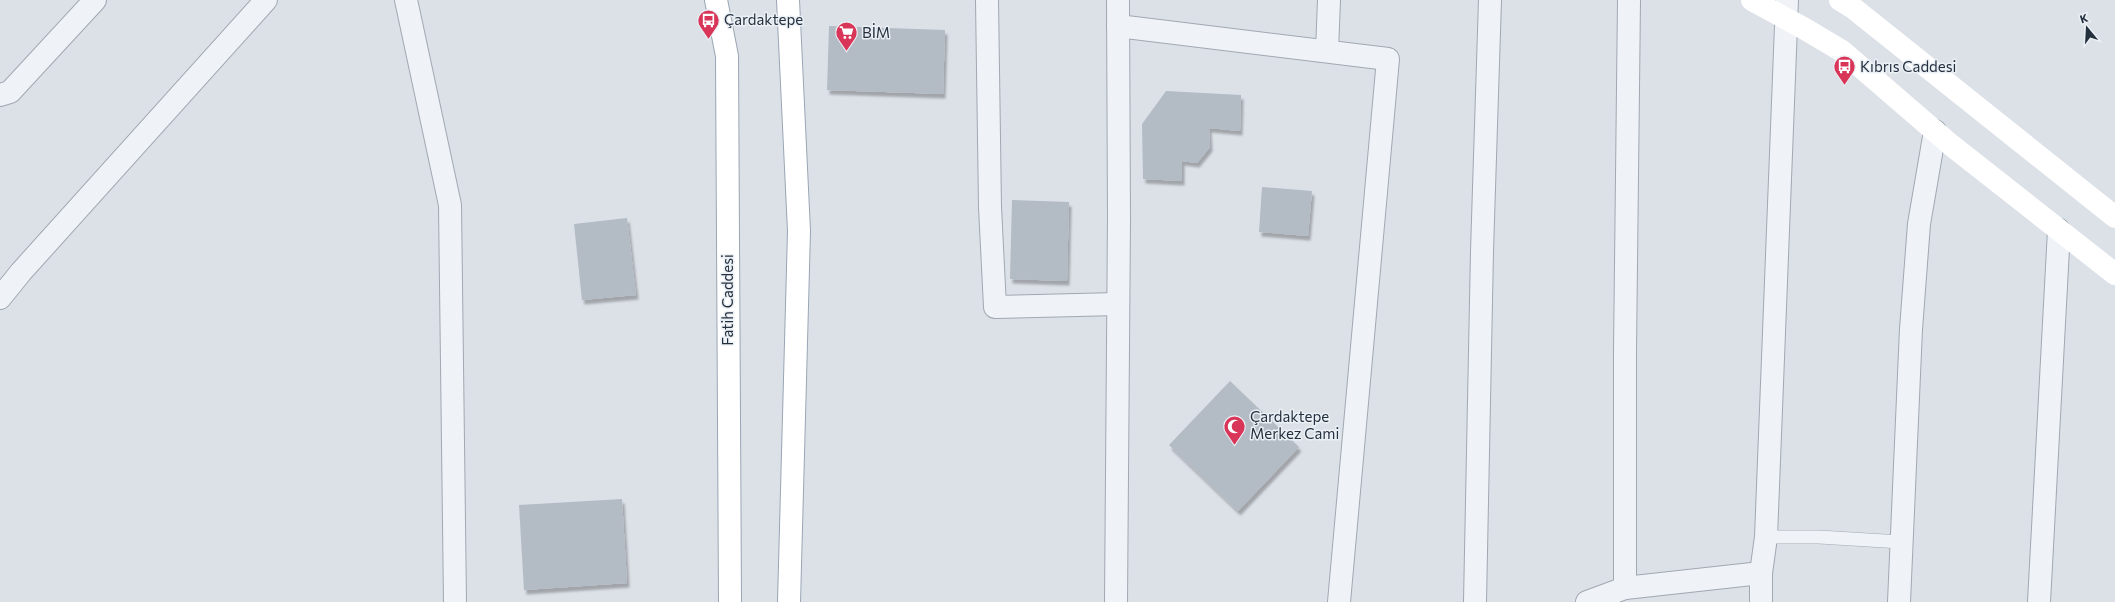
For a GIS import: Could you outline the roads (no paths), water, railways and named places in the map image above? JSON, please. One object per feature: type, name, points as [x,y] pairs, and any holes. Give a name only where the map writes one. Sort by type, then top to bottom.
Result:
[{"type":"main road","name":"Fatih Caddesi","points":[[716,0],[728,56],[730,602]]},
{"type":"main road","points":[[788,0],[799,231],[789,602]]},
{"type":"main road","points":[[1752,0],[1787,9],[1842,51],[1935,131],[2115,274]]},
{"type":"main road","points":[[1840,0],[1853,8],[2115,217]]},
{"type":"street","points":[[0,95],[10,92],[95,0]]},
{"type":"street","points":[[0,298],[21,272],[266,0]]},
{"type":"street","points":[[406,0],[450,205],[455,602]]},
{"type":"street","points":[[987,0],[990,207],[994,307],[1118,304]]},
{"type":"street","points":[[1116,602],[1118,0]]},
{"type":"street","points":[[1327,52],[1330,0]]},
{"type":"street","points":[[1475,602],[1482,251],[1490,0]]},
{"type":"street","points":[[1625,588],[1625,352],[1629,0]]},
{"type":"street","points":[[1761,602],[1766,536],[1787,9]]},
{"type":"street","points":[[1118,26],[1388,59],[1339,602]]},
{"type":"street","points":[[1899,602],[1911,329],[1919,224],[1935,131]]},
{"type":"street","points":[[2039,602],[2059,230]]},
{"type":"street","points":[[1587,602],[1625,588],[1762,573]]},
{"type":"lane","points":[[1766,536],[1819,537],[1901,542]]},
{"type":"place","name":"Çardaktepe","points":[[709,40]]},
{"type":"place","name":"BİM","points":[[847,52]]},
{"type":"place","name":"Kıbrıs Caddesi","points":[[1845,86]]},
{"type":"place","name":"Çardaktepe Merkez Cami","points":[[1234,446]]}]
